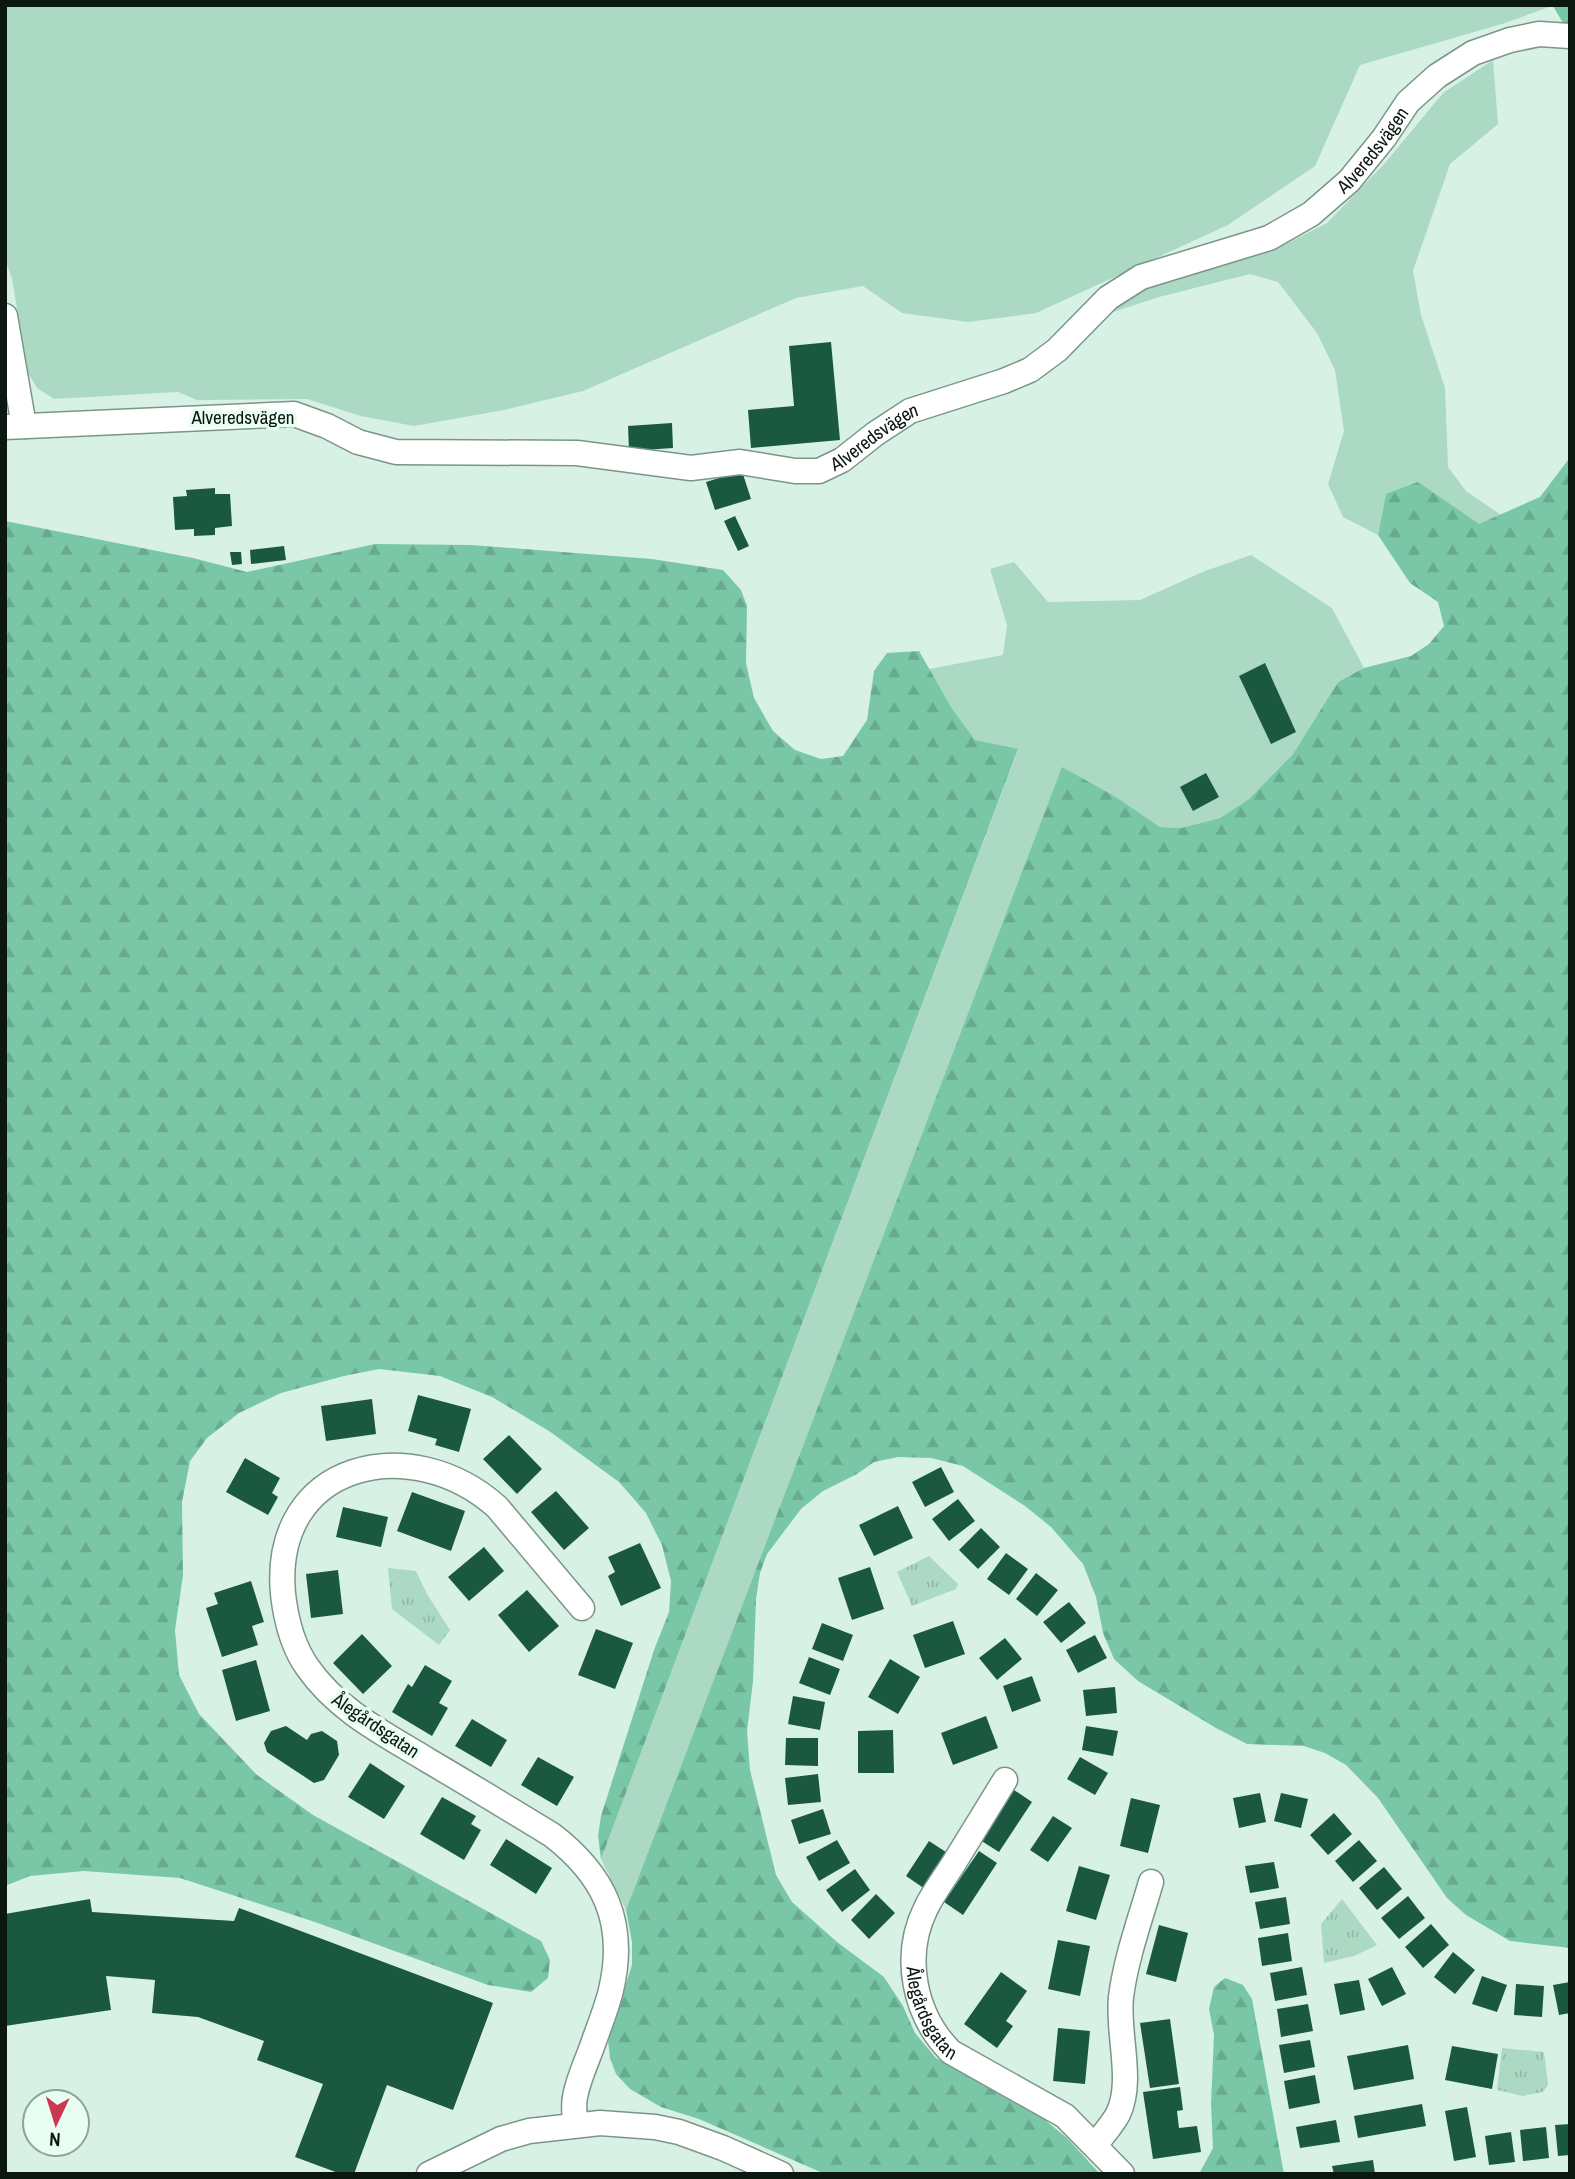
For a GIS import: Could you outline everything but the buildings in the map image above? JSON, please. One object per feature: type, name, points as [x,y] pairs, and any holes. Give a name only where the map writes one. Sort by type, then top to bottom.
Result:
[{"type":"street","name":"Alveredsvägen","points":[[5,316],[15,426],[264,413],[294,414],[327,426],[358,442],[396,452],[577,453],[691,468],[740,462],[795,471],[819,471],[842,460],[875,433],[910,411],[985,388],[1030,370],[1057,350],[1108,298],[1141,277],[1269,238],[1311,214],[1349,181],[1384,138],[1408,102],[1437,76],[1473,53],[1510,40],[1539,34],[1570,36]]},
{"type":"street","name":"Ålegårdsgatan","points":[[575,2124],[575,2097],[611,1992],[615,1971],[614,1930],[609,1906],[600,1886],[574,1852],[552,1835],[364,1721],[324,1689],[306,1666],[293,1641],[285,1615],[284,1560],[296,1520],[324,1487],[358,1469],[381,1465],[415,1467],[447,1474],[482,1493],[497,1507],[582,1608]]},
{"type":"street","name":"Ålegårdsgatan","points":[[1005,1780],[926,1909],[915,1944],[916,1994],[939,2041],[951,2052],[1065,2116],[1122,2174]]},
{"type":"street","points":[[1095,2145],[1117,2115],[1125,2091],[1119,2024],[1121,1997],[1125,1972],[1151,1882]]},
{"type":"street","points":[[429,2174],[501,2139],[529,2131],[575,2124],[624,2124],[679,2132],[781,2174]]},
{"type":"green space","points":[[5,5],[1555,5],[1502,24],[1360,65],[1315,166],[1228,225],[1036,313],[968,322],[902,313],[863,286],[796,298],[583,391],[504,410],[414,426],[361,416],[307,399],[197,400],[178,392],[54,399],[37,388],[28,373],[12,279],[5,259]]},
{"type":"green space","points":[[1570,5],[1570,24],[1563,23],[1553,6]]},
{"type":"green space","points":[[1493,60],[1498,124],[1450,164],[1413,271],[1421,315],[1445,388],[1448,467],[1466,491],[1501,515],[1479,524],[1386,494],[1378,535],[1343,517],[1328,484],[1344,431],[1335,370],[1317,333],[1278,282],[1250,274],[1159,297],[1113,312],[1118,303],[1156,283],[1284,245],[1327,223],[1385,163],[1443,93]]},
{"type":"green space","points":[[1570,451],[1570,1948],[1510,1941],[1466,1915],[1447,1898],[1378,1798],[1346,1765],[1325,1753],[1304,1746],[1247,1744],[1138,1681],[1114,1659],[1103,1633],[1096,1597],[1083,1564],[1051,1527],[1025,1506],[963,1466],[931,1458],[898,1457],[874,1462],[823,1491],[801,1509],[767,1554],[760,1573],[747,1731],[750,1770],[776,1875],[792,1902],[837,1942],[884,1977],[903,2006],[915,2033],[936,2058],[1035,2112],[1067,2138],[1100,2174],[825,2174],[699,2119],[661,2107],[630,2089],[616,2074],[610,2058],[608,2040],[632,1965],[632,1942],[626,1910],[1062,767],[1116,797],[1160,827],[1181,828],[1220,818],[1249,799],[1293,754],[1338,682],[1364,668],[1411,656],[1429,644],[1444,626],[1438,602],[1410,583],[1378,535],[1386,494],[1418,482],[1479,524],[1540,497],[1568,460]]},
{"type":"green space","points":[[5,521],[193,558],[247,572],[375,544],[471,545],[652,559],[723,570],[741,590],[747,606],[746,663],[754,698],[773,731],[795,750],[821,759],[843,756],[867,720],[874,671],[887,653],[919,651],[951,707],[975,740],[1018,749],[601,1859],[598,1836],[601,1816],[654,1650],[669,1612],[671,1581],[662,1545],[646,1513],[619,1482],[549,1431],[492,1397],[440,1376],[379,1369],[281,1393],[239,1413],[207,1438],[190,1461],[182,1502],[183,1575],[175,1630],[179,1675],[199,1714],[257,1775],[313,1815],[541,1941],[550,1960],[548,1978],[531,1992],[488,1985],[315,1922],[180,1878],[84,1871],[30,1876],[5,1886]]},
{"type":"green space","points":[[1251,555],[1332,608],[1364,668],[1338,682],[1293,754],[1249,799],[1220,818],[1181,828],[1160,827],[1116,797],[1062,768],[626,1910],[601,1859],[1018,750],[975,740],[951,707],[929,669],[1003,655],[1007,625],[990,569],[1014,562],[1048,602],[1140,600],[1205,571]]},
{"type":"green space","points":[[929,1556],[958,1584],[956,1589],[912,1606],[897,1572]]},
{"type":"green space","points":[[388,1568],[416,1571],[450,1630],[439,1645],[392,1609]]},
{"type":"green space","points":[[1342,1899],[1377,1945],[1354,1956],[1324,1963],[1321,1924]]},
{"type":"green space","points":[[1225,1978],[1243,1985],[1252,1999],[1284,2174],[1199,2174],[1213,2148],[1211,2104],[1214,2035],[1209,2009],[1214,1987]]},
{"type":"green space","points":[[1502,2048],[1544,2052],[1548,2085],[1543,2092],[1523,2096],[1497,2090]]}]
